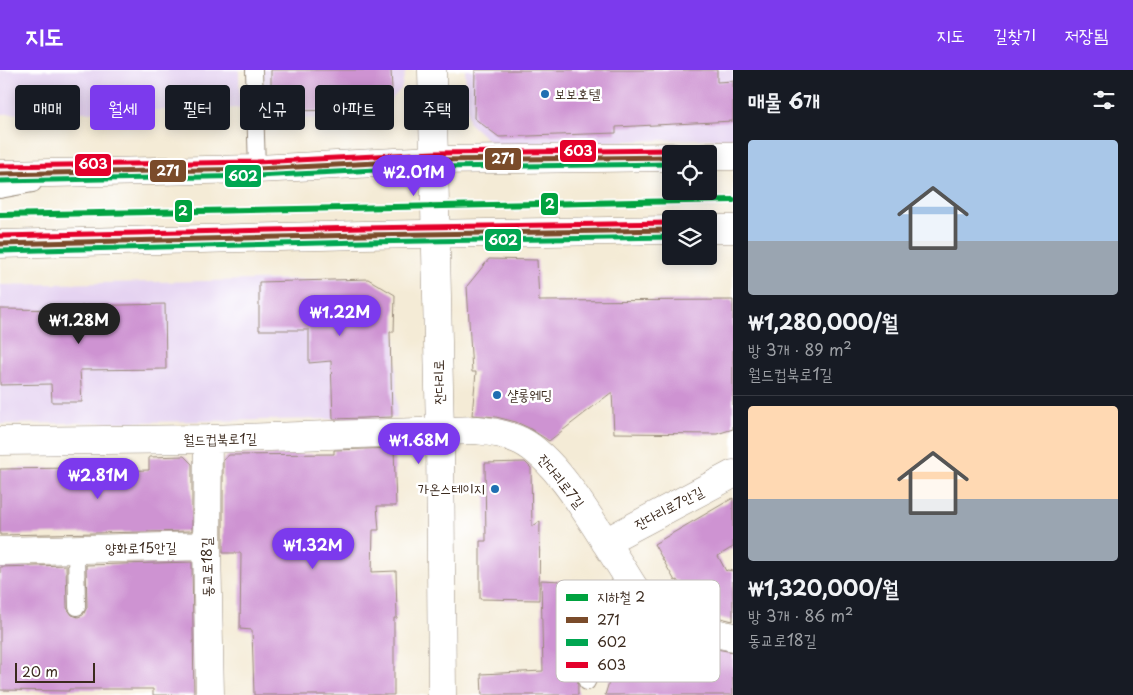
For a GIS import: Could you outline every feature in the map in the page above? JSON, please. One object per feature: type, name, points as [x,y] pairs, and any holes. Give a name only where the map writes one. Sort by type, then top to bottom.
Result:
[{"type":"street","name":"잔다리로","points":[[432,70],[440,432],[442,695]]},
{"type":"street","points":[[717,156],[733,156]]},
{"type":"street","points":[[0,174],[258,169],[435,160],[662,157]]},
{"type":"street","points":[[717,229],[733,229]]},
{"type":"street","points":[[0,244],[662,230]]},
{"type":"street","name":"잔다리로7길","points":[[440,432],[477,430],[501,434],[521,441],[539,453],[555,469],[571,491],[631,580]]},
{"type":"street","name":"월드컵북로1길","points":[[0,441],[208,440],[440,432]]},
{"type":"street","name":"동교로18길","points":[[208,440],[207,546],[210,695]]},
{"type":"street","name":"잔다리로7안길","points":[[605,542],[733,474]]},
{"type":"street","name":"양화로15안길","points":[[0,550],[207,546]]},
{"type":"street","name":"잔다리로7길","points":[[720,634],[733,637]]},
{"type":"lane","points":[[254,70],[258,169]]},
{"type":"lane","points":[[0,190],[99,172]]},
{"type":"lane","points":[[76,549],[77,607]]},
{"type":"lane","points":[[621,580],[624,571]]},
{"type":"shaded area","points":[[0,70],[239,70],[240,108],[230,108],[230,85],[165,85],[165,110],[155,110],[155,85],[90,85],[90,112],[80,112],[80,85],[15,85],[15,114],[0,114]]},
{"type":"shaded area","points":[[263,70],[406,70],[401,89],[394,97],[394,85],[315,85],[315,119],[305,119],[305,85],[264,85]]},
{"type":"shaded area","points":[[465,70],[733,70],[733,138],[493,145],[469,123],[469,85],[466,85]]},
{"type":"shaded area","points":[[363,278],[395,305],[397,418],[0,424],[0,285]]},
{"type":"building","points":[[271,70],[391,70],[392,85],[315,85],[315,111],[305,111],[305,85],[271,85]]},
{"type":"building","points":[[475,70],[717,70],[717,82],[733,81],[733,121],[616,127],[616,133],[499,137],[474,118]]},
{"type":"building","points":[[489,259],[537,260],[539,301],[733,300],[733,429],[717,434],[614,433],[612,392],[549,441],[516,422],[496,417],[472,415],[476,372],[472,372],[467,286]]},
{"type":"building","points":[[368,279],[395,295],[394,332],[390,332],[392,417],[333,419],[331,361],[309,363],[309,330],[259,330],[259,282]]},
{"type":"building","points":[[165,304],[166,369],[80,370],[82,402],[52,402],[51,384],[0,385],[0,309],[81,310],[81,306]]},
{"type":"building","points":[[394,448],[396,506],[377,506],[379,530],[373,530],[372,572],[396,571],[397,618],[394,618],[394,695],[254,695],[252,630],[240,629],[241,553],[223,553],[223,460],[229,455],[334,454],[334,450]]},
{"type":"building","points":[[184,456],[192,464],[192,531],[0,535],[0,469],[75,468],[75,472],[149,470],[149,457]]},
{"type":"building","points":[[525,462],[531,468],[532,527],[540,521],[539,600],[480,599],[480,541],[486,541],[485,463]]},
{"type":"building","points":[[733,498],[733,547],[718,556],[726,571],[733,571],[733,621],[720,618],[720,580],[674,580],[654,544]]},
{"type":"building","points":[[192,562],[194,695],[153,695],[153,689],[0,690],[0,567],[66,565],[67,608],[72,615],[78,617],[83,615],[87,607],[86,565]]},
{"type":"building","points":[[541,580],[556,581],[556,682],[578,682],[578,695],[482,695],[481,674],[543,671]]},
{"type":"building","points":[[720,650],[733,652],[733,695],[605,695],[609,682],[720,682]]},
{"type":"metro line","name":"2","points":[[0,215],[733,200]]},
{"type":"transit line","name":"603","points":[[0,166],[257,162],[435,153],[662,150]]},
{"type":"transit line","name":"271","points":[[0,174],[257,169],[435,160],[662,157]]},
{"type":"transit line","name":"602","points":[[0,181],[257,176],[435,167],[662,164]]},
{"type":"transit line","name":"603","points":[[0,236],[662,223]]},
{"type":"transit line","name":"271","points":[[0,244],[662,230]]},
{"type":"transit line","name":"602","points":[[0,251],[662,237]]},
{"type":"place","name":"보보호텔","points":[[545,94]]},
{"type":"place","name":"샬롱웨딩","points":[[497,395]]},
{"type":"place","name":"가온스테이지","points":[[495,489]]}]
